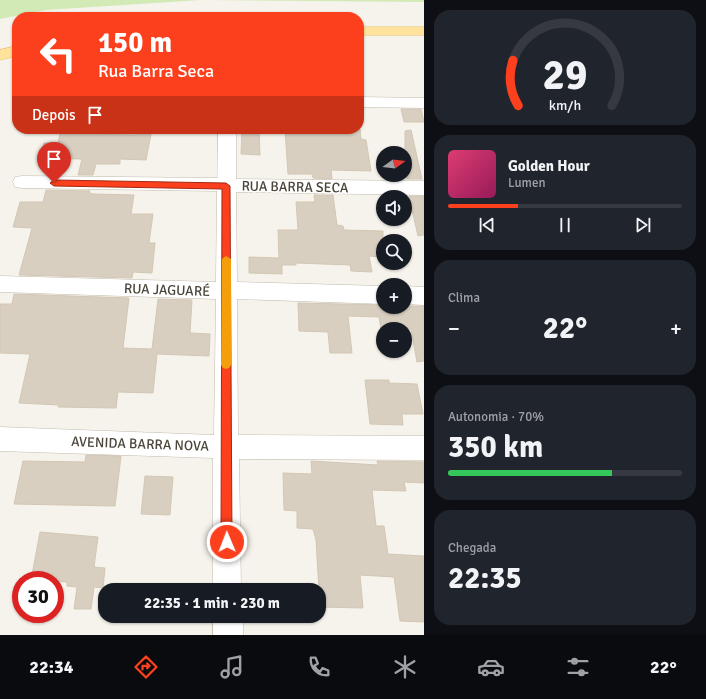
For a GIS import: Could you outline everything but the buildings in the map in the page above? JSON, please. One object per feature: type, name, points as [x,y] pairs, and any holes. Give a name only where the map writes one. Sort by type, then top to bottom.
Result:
[{"type":"main road","points":[[364,31],[424,32]]},
{"type":"main road","points":[[0,55],[12,52]]},
{"type":"street","points":[[364,102],[424,103]]},
{"type":"street","points":[[226,134],[227,583]]},
{"type":"street","name":"RUA BARRA SECA","points":[[22,182],[424,188]]},
{"type":"street","name":"RUA JAGUARÉ","points":[[0,284],[376,295]]},
{"type":"street","points":[[412,295],[424,296]]},
{"type":"street","name":"AVENIDA BARRA NOVA","points":[[0,439],[226,447],[424,448]]},
{"type":"street","points":[[228,623],[228,635]]},
{"type":"green space","points":[[0,0],[201,0],[46,10],[36,12],[12,12],[12,17],[0,19]]},
{"type":"green space","points":[[201,0],[424,0],[424,2]]},
{"type":"slow traffic","points":[[226,259],[226,365]]},
{"type":"route","points":[[54,183],[226,186],[227,542]]}]
